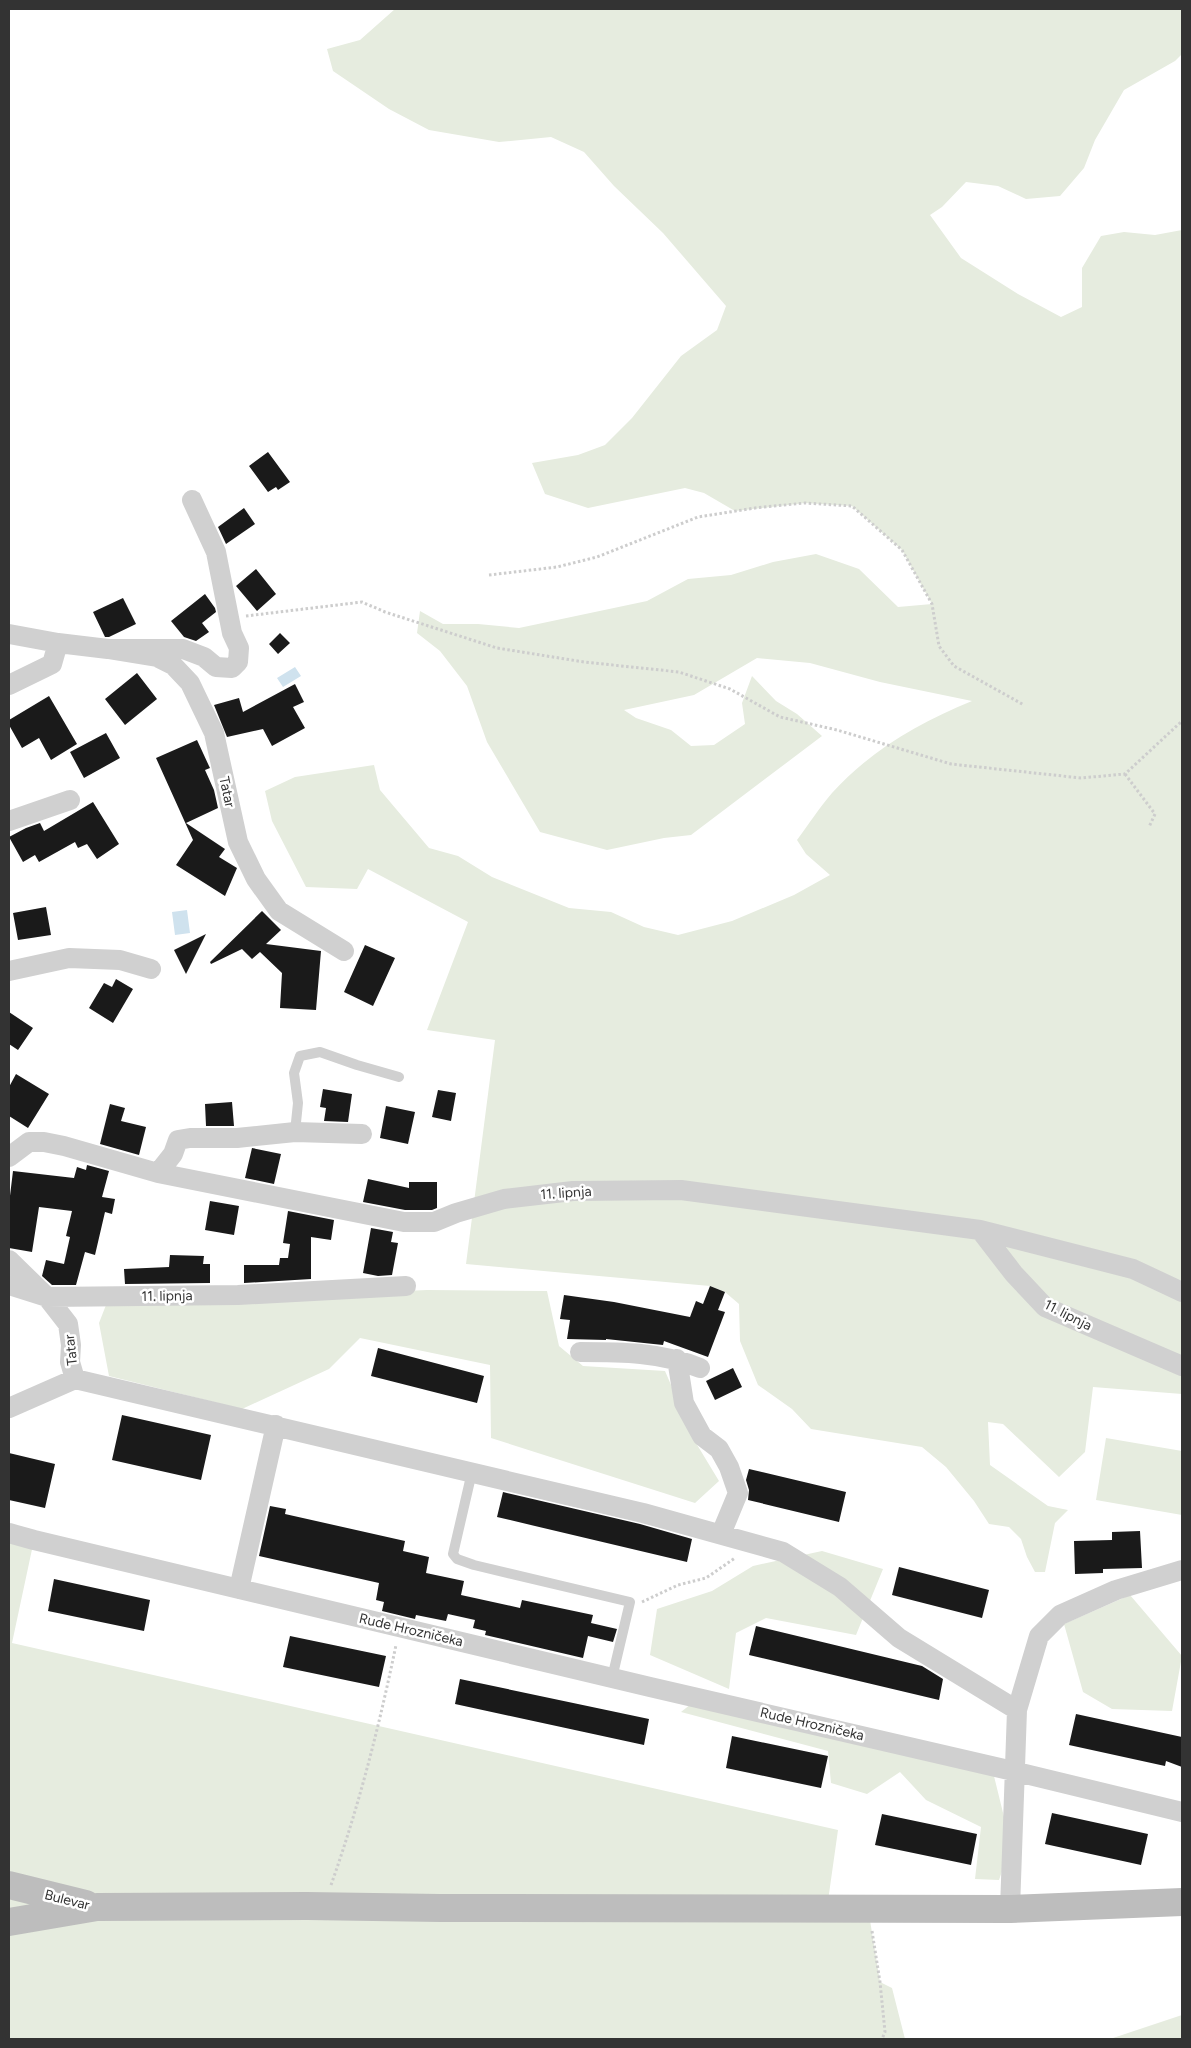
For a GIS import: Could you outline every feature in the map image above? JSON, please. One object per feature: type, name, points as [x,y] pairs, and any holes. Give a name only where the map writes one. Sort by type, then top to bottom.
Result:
[{"type":"main road","name":"Bulevar","points":[[9,1885],[97,1907]]},
{"type":"main road","points":[[9,1892],[9,1904]]},
{"type":"main road","points":[[97,1907],[1010,1909],[1173,1899]]},
{"type":"main road","name":"Bulevar","points":[[9,1922],[97,1907]]},
{"type":"street","name":"Tatar","points":[[108,649],[183,649],[204,657],[216,668],[232,668],[238,662],[239,648],[232,633],[216,552],[192,500]]},
{"type":"street","name":"Tatar","points":[[9,634],[157,657],[173,665],[190,683],[214,733],[238,842],[256,879],[279,911],[344,951]]},
{"type":"street","points":[[9,685],[52,664],[58,643]]},
{"type":"street","points":[[9,821],[70,800]]},
{"type":"street","points":[[9,971],[69,958],[120,960],[151,969]]},
{"type":"street","points":[[158,1173],[172,1154],[178,1140],[190,1138],[237,1138],[295,1132],[362,1134]]},
{"type":"street","name":"11. lipnja","points":[[9,1157],[29,1142],[44,1142],[158,1173],[404,1222],[434,1222],[456,1213],[504,1199],[564,1192],[681,1190],[980,1230],[1133,1269],[1182,1292]]},
{"type":"street","name":"11. lipnja","points":[[980,1230],[1014,1274],[1045,1307],[1182,1366]]},
{"type":"street","name":"Tatar","points":[[9,1260],[47,1297],[68,1324],[71,1344],[70,1362],[75,1379]]},
{"type":"street","points":[[9,1285],[47,1297]]},
{"type":"street","name":"11. lipnja","points":[[47,1297],[238,1294],[362,1290],[406,1286]]},
{"type":"street","points":[[580,1352],[629,1352],[677,1359],[700,1368]]},
{"type":"street","points":[[677,1359],[684,1403],[702,1436],[719,1449],[729,1467],[738,1493],[721,1534]]},
{"type":"street","points":[[9,1408],[75,1379],[643,1513],[782,1552],[840,1587],[899,1638],[1017,1710]]},
{"type":"street","points":[[239,1589],[276,1425]]},
{"type":"street","name":"Rude Hrozničeka","points":[[9,1533],[612,1678],[1013,1771],[1182,1813]]},
{"type":"street","points":[[1010,1909],[1013,1771],[1017,1710],[1038,1636],[1060,1615],[1116,1590],[1182,1570]]},
{"type":"lane","points":[[295,1132],[298,1103],[294,1073],[300,1056],[320,1052],[399,1077]]},
{"type":"lane","points":[[472,1472],[453,1554],[457,1559],[474,1565],[630,1602],[612,1678]]},
{"type":"path","points":[[490,575],[557,567],[597,557],[698,517],[755,508],[805,503],[852,506],[902,550],[932,604],[939,646],[954,666],[1024,704]]},
{"type":"path","points":[[229,618],[362,602],[385,612],[497,648],[584,662],[679,672],[730,689],[780,717],[837,730],[950,764],[1081,778],[1126,774],[1182,721]]},
{"type":"path","points":[[1126,774],[1155,814],[1149,826]]},
{"type":"path","points":[[630,1602],[642,1602],[678,1585],[706,1578],[753,1544]]},
{"type":"path","points":[[324,1906],[347,1840],[379,1726],[400,1627]]},
{"type":"path","points":[[868,1908],[882,1999],[885,2032],[882,2039]]},
{"type":"shaded area","points":[[395,9],[1182,9],[1182,54],[1175,61],[1124,90],[1095,140],[1084,168],[1060,196],[1026,199],[998,186],[966,182],[942,207],[930,215],[961,258],[1018,294],[1061,317],[1082,307],[1082,268],[1101,236],[1124,232],[1155,235],[1182,230],[1182,1394],[1093,1387],[1085,1452],[1059,1477],[1003,1424],[988,1422],[990,1465],[1048,1506],[1068,1510],[1055,1523],[1045,1572],[1035,1572],[1027,1557],[1021,1539],[1009,1527],[989,1524],[974,1501],[946,1467],[922,1447],[811,1429],[792,1409],[758,1385],[740,1341],[739,1304],[725,1292],[710,1286],[466,1264],[495,1040],[427,1030],[468,922],[368,869],[357,889],[306,887],[272,821],[265,791],[295,777],[374,765],[380,790],[429,848],[458,856],[492,877],[569,908],[611,912],[644,927],[678,935],[732,921],[794,895],[830,875],[806,854],[797,840],[827,799],[847,778],[879,751],[915,728],[972,701],[880,682],[810,663],[757,658],[694,695],[624,710],[636,718],[671,730],[691,746],[714,745],[745,724],[742,703],[752,676],[776,701],[797,714],[822,736],[691,835],[664,838],[607,850],[540,832],[487,742],[467,686],[440,651],[417,633],[420,611],[443,624],[478,624],[519,628],[647,601],[688,579],[731,575],[773,562],[816,554],[859,569],[898,607],[932,604],[902,550],[852,506],[805,503],[735,511],[704,493],[685,488],[588,508],[545,494],[532,463],[578,455],[605,445],[632,418],[681,356],[717,330],[726,306],[663,233],[614,186],[584,152],[551,137],[499,142],[429,130],[389,109],[333,71],[327,49],[360,40]]},
{"type":"shaded area","points":[[427,1290],[547,1291],[559,1346],[583,1366],[665,1371],[696,1443],[719,1481],[695,1503],[491,1438],[490,1365],[360,1338],[329,1369],[242,1409],[109,1376],[99,1323],[106,1305]]},
{"type":"shaded area","points":[[1106,1438],[1182,1451],[1182,1515],[1096,1500]]},
{"type":"shaded area","points":[[9,1533],[34,1540],[12,1643],[838,1830],[827,1908],[868,1908],[880,1982],[892,1988],[905,2039],[9,2039]]},
{"type":"shaded area","points":[[822,1551],[883,1569],[856,1635],[766,1618],[736,1633],[729,1689],[650,1655],[657,1609],[712,1591],[753,1566]]},
{"type":"shaded area","points":[[1130,1595],[1182,1656],[1172,1711],[1112,1709],[1083,1692],[1064,1624]]},
{"type":"shaded area","points":[[691,1704],[993,1772],[1006,1825],[1006,1859],[999,1880],[975,1879],[981,1827],[926,1800],[900,1772],[867,1794],[831,1783],[828,1751],[681,1712]]},
{"type":"shaded area","points":[[1182,2015],[1182,2039],[1110,2039]]},
{"type":"water","points":[[295,667],[301,676],[283,687],[277,678]]},
{"type":"water","points":[[187,910],[190,933],[175,935],[172,912]]},
{"type":"building","points":[[268,452],[290,482],[278,490],[276,487],[268,492],[249,466]]},
{"type":"building","points":[[244,508],[255,524],[226,544],[218,527]]},
{"type":"building","points":[[256,569],[276,594],[257,611],[236,586]]},
{"type":"building","points":[[205,594],[216,612],[202,623],[209,632],[196,641],[184,637],[171,621]]},
{"type":"building","points":[[123,598],[136,624],[109,637],[105,637],[93,612]]},
{"type":"building","points":[[280,633],[290,643],[278,654],[269,644]]},
{"type":"building","points":[[137,673],[157,699],[125,725],[105,699]]},
{"type":"building","points":[[295,684],[304,702],[293,707],[305,728],[272,746],[263,729],[227,737],[214,705],[239,698],[243,712]]},
{"type":"building","points":[[49,696],[77,744],[51,760],[39,738],[22,748],[9,725],[9,720]]},
{"type":"building","points":[[106,733],[120,758],[84,778],[70,752]]},
{"type":"building","points":[[197,740],[210,768],[205,770],[214,790],[218,808],[186,823],[225,849],[219,857],[237,868],[225,896],[176,865],[193,840],[156,758]]},
{"type":"building","points":[[93,802],[119,844],[97,859],[87,844],[78,848],[75,842],[39,862],[35,855],[23,862],[9,837],[40,823],[44,831]]},
{"type":"building","points":[[46,907],[51,935],[18,940],[13,913]]},
{"type":"building","points":[[262,911],[281,930],[266,944],[321,951],[316,1010],[280,1008],[282,973],[260,952],[252,959],[242,949],[211,964],[210,962]]},
{"type":"building","points":[[206,934],[186,974],[174,950]]},
{"type":"building","points":[[365,945],[395,958],[373,1006],[344,992]]},
{"type":"building","points":[[116,979],[133,989],[113,1023],[89,1008],[104,983],[112,987]]},
{"type":"building","points":[[9,1012],[33,1028],[18,1050],[9,1044]]},
{"type":"building","points":[[16,1074],[49,1094],[28,1128],[9,1116],[9,1087]]},
{"type":"building","points":[[323,1089],[352,1094],[348,1122],[324,1121],[326,1108],[320,1107]]},
{"type":"building","points":[[438,1090],[456,1093],[451,1121],[432,1117]]},
{"type":"building","points":[[232,1102],[234,1126],[206,1126],[205,1104]]},
{"type":"building","points":[[110,1104],[125,1108],[121,1121],[146,1127],[139,1155],[100,1144]]},
{"type":"building","points":[[386,1106],[415,1112],[408,1144],[380,1138]]},
{"type":"building","points":[[252,1148],[281,1154],[274,1184],[245,1178]]},
{"type":"building","points":[[87,1165],[109,1171],[102,1197],[115,1199],[112,1214],[105,1212],[95,1255],[85,1252],[76,1285],[52,1285],[42,1276],[46,1260],[64,1264],[70,1237],[66,1236],[72,1211],[39,1207],[32,1252],[9,1248],[9,1204],[13,1171],[74,1178],[77,1167],[86,1170]]},
{"type":"building","points":[[368,1179],[409,1188],[409,1182],[437,1182],[437,1208],[432,1210],[405,1210],[363,1202]]},
{"type":"building","points":[[210,1201],[239,1206],[234,1235],[205,1230]]},
{"type":"building","points":[[288,1211],[334,1220],[331,1240],[311,1237],[311,1279],[244,1283],[244,1265],[279,1265],[280,1258],[288,1258],[290,1244],[283,1243]]},
{"type":"building","points":[[371,1228],[393,1232],[391,1242],[398,1243],[392,1275],[378,1276],[363,1273]]},
{"type":"building","points":[[170,1255],[204,1256],[203,1264],[210,1264],[210,1283],[125,1284],[124,1269],[169,1267]]},
{"type":"building","points":[[710,1286],[725,1292],[718,1310],[725,1312],[708,1357],[664,1341],[663,1345],[606,1339],[567,1339],[570,1320],[560,1319],[564,1295],[614,1302],[690,1317],[696,1301],[703,1304]]},
{"type":"building","points":[[378,1348],[484,1376],[477,1403],[371,1376]]},
{"type":"building","points":[[733,1368],[742,1387],[715,1400],[706,1381]]},
{"type":"building","points":[[122,1415],[211,1435],[201,1480],[112,1460]]},
{"type":"building","points":[[9,1453],[55,1464],[45,1508],[9,1500]]},
{"type":"building","points":[[749,1469],[846,1492],[839,1522],[748,1500],[749,1490],[746,1480]]},
{"type":"building","points":[[503,1492],[640,1524],[692,1539],[687,1562],[497,1517]]},
{"type":"building","points":[[270,1506],[286,1509],[285,1514],[405,1541],[403,1551],[429,1557],[426,1573],[464,1581],[461,1595],[520,1608],[522,1600],[593,1615],[591,1623],[617,1629],[613,1642],[588,1636],[583,1658],[485,1635],[486,1631],[473,1628],[475,1620],[448,1614],[446,1621],[416,1615],[415,1619],[382,1611],[384,1602],[376,1600],[379,1583],[259,1556]]},
{"type":"building","points":[[1140,1531],[1142,1568],[1103,1569],[1103,1573],[1075,1574],[1074,1541],[1112,1540],[1112,1532]]},
{"type":"building","points":[[899,1567],[989,1590],[982,1618],[892,1595]]},
{"type":"building","points":[[54,1579],[150,1600],[144,1631],[48,1611]]},
{"type":"building","points":[[756,1626],[922,1666],[943,1679],[939,1700],[749,1655]]},
{"type":"building","points":[[290,1636],[386,1656],[379,1687],[283,1667]]},
{"type":"building","points":[[460,1679],[649,1719],[644,1745],[455,1704]]},
{"type":"building","points":[[1076,1714],[1182,1737],[1182,1767],[1166,1761],[1165,1766],[1069,1745]]},
{"type":"building","points":[[732,1736],[828,1756],[821,1788],[726,1768]]},
{"type":"building","points":[[1052,1813],[1148,1834],[1141,1865],[1045,1844]]},
{"type":"building","points":[[882,1814],[977,1834],[971,1865],[875,1845]]}]
